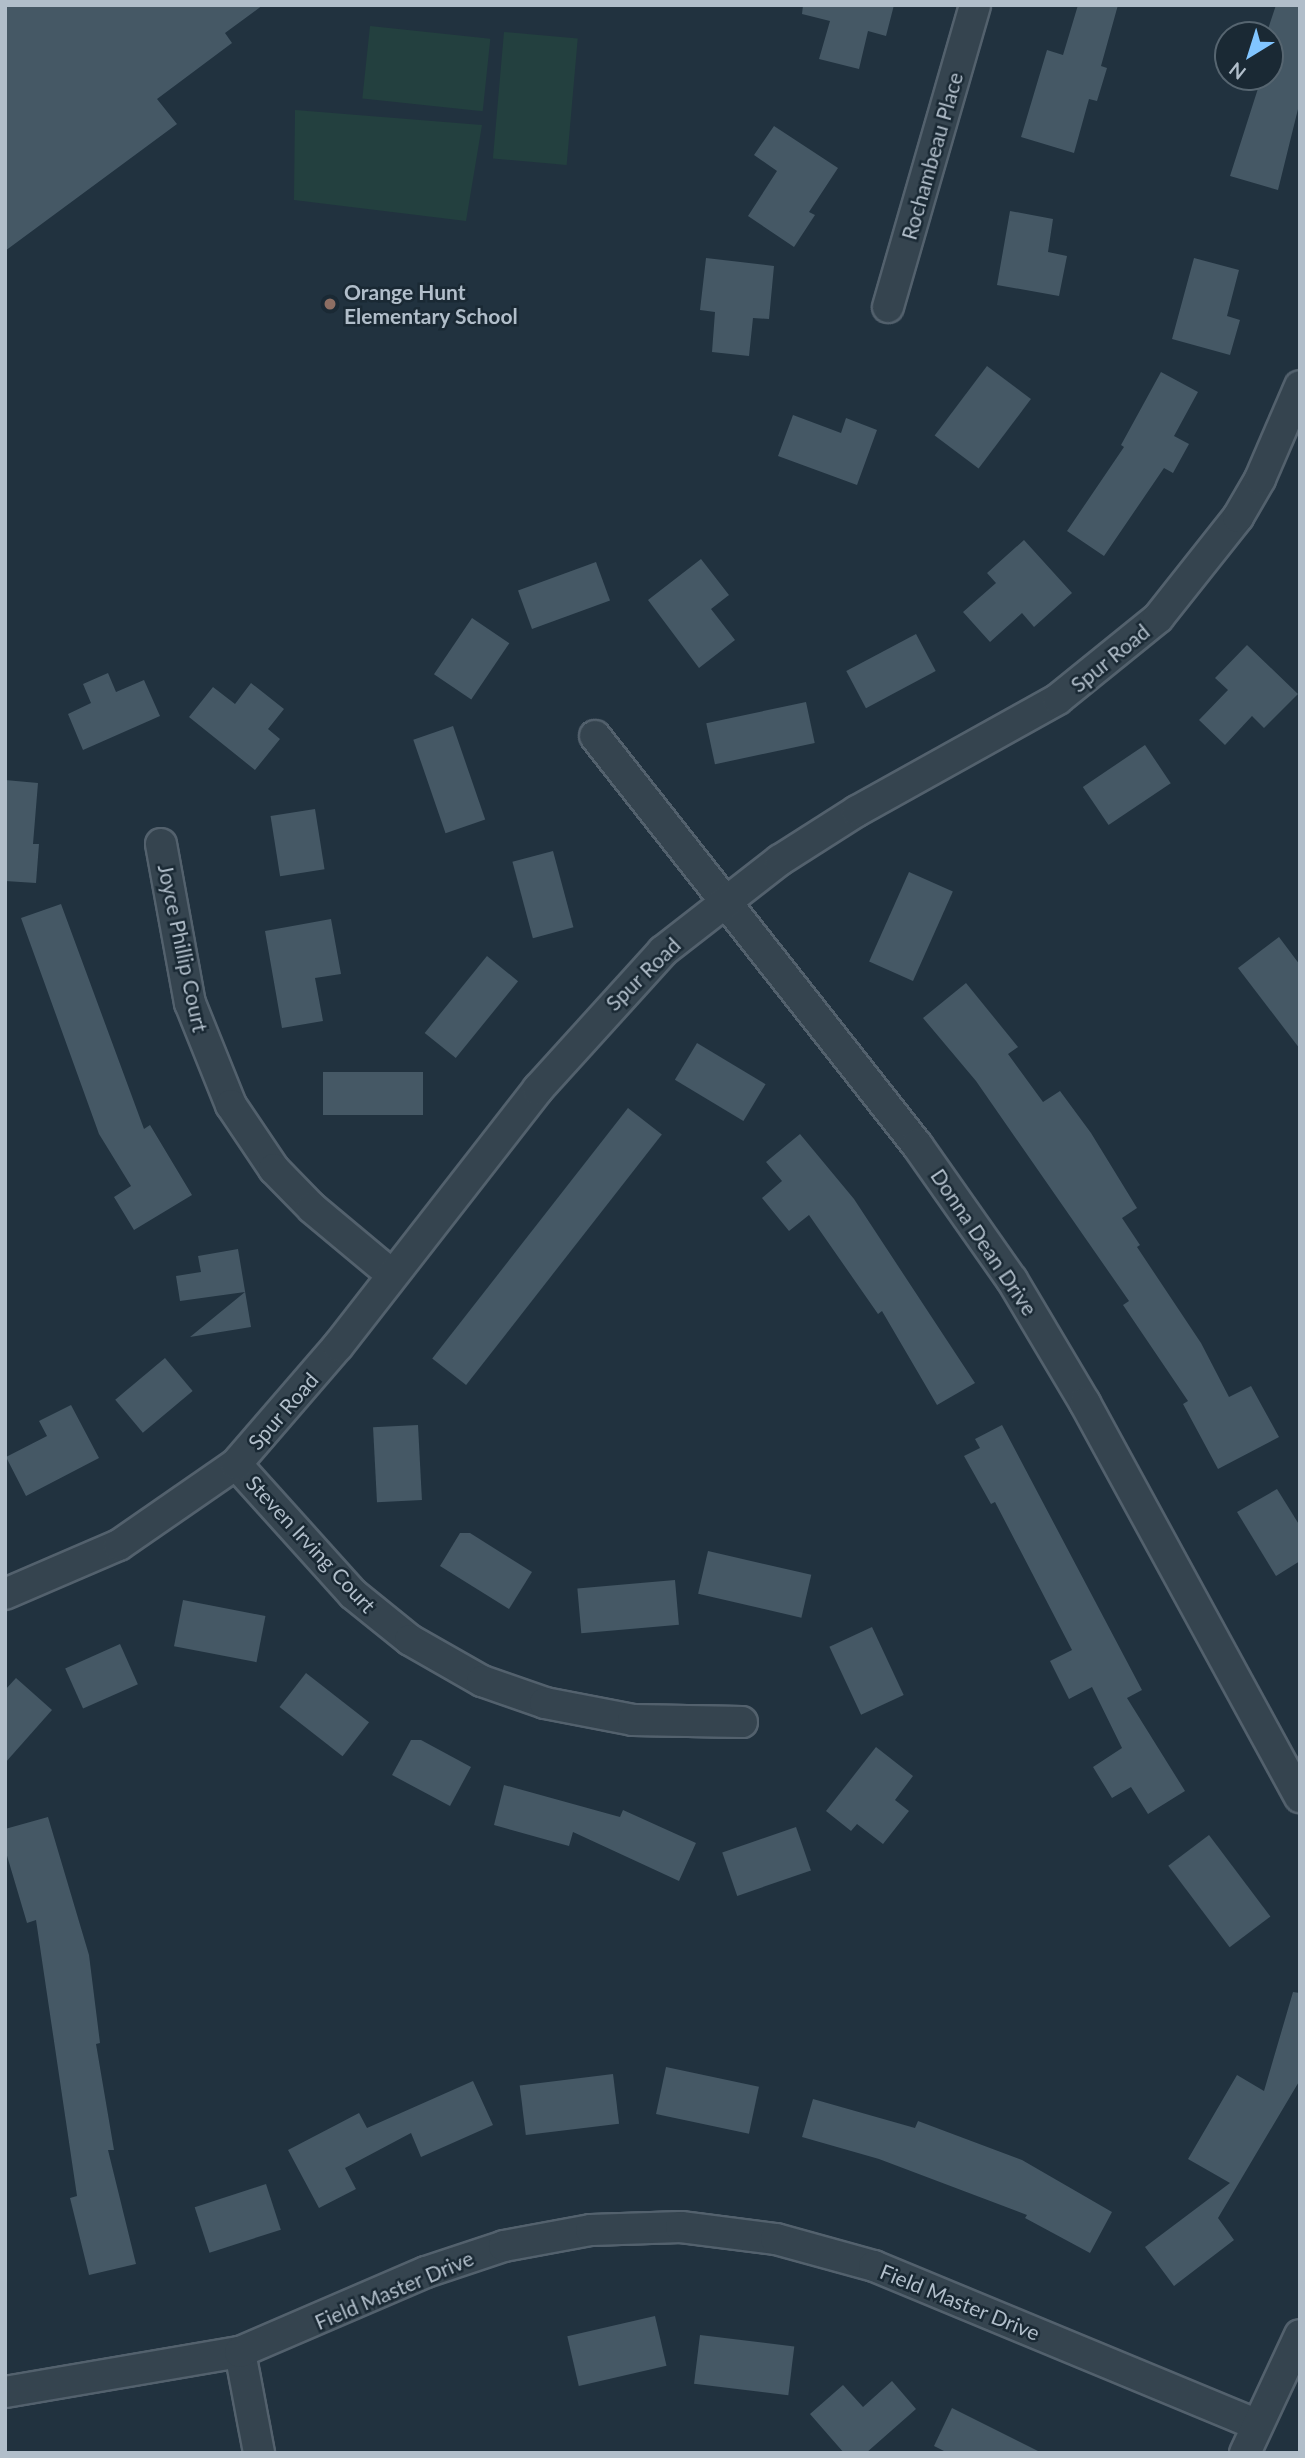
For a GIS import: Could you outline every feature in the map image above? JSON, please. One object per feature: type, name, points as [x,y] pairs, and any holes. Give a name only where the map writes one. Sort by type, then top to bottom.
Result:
[{"type":"street","name":"Rochambeau Place","points":[[888,307],[975,5]]},
{"type":"street","name":"Spur Road","points":[[5,1594],[120,1545],[236,1464],[601,1015],[663,951],[726,902],[857,811],[1058,699],[1119,654],[1158,618],[1238,517],[1261,479],[1300,386]]},
{"type":"street","name":"Donna Dean Drive","points":[[595,736],[917,1145],[1012,1280],[1086,1403],[1300,1797]]},
{"type":"street","name":"Joyce Phillip Court","points":[[161,844],[190,1003],[231,1105],[274,1169],[312,1208],[392,1275]]},
{"type":"street","name":"Steven Irving Court","points":[[236,1464],[353,1594],[448,1664],[545,1703],[633,1720],[742,1722]]},
{"type":"street","name":"Field Master Drive","points":[[5,2392],[240,2352],[426,2272],[504,2245],[591,2230],[681,2227],[776,2239],[874,2266],[1257,2425]]},
{"type":"street","points":[[1245,2453],[1300,2335]]},
{"type":"street","points":[[240,2352],[259,2453]]},
{"type":"green space","points":[[370,26],[490,39],[483,111],[362,99]]},
{"type":"green space","points":[[504,32],[578,38],[567,165],[493,159]]},
{"type":"green space","points":[[295,110],[482,125],[466,221],[294,200]]},
{"type":"building","points":[[5,5],[263,5],[225,33],[232,43],[157,99],[177,124],[5,251]]},
{"type":"building","points":[[803,5],[894,5],[886,36],[868,31],[859,69],[819,59],[830,21],[802,14]]},
{"type":"building","points":[[1078,5],[1118,5],[1101,66],[1107,68],[1097,101],[1089,99],[1074,153],[1021,137],[1047,50],[1063,55]]},
{"type":"building","points":[[1276,5],[1300,5],[1300,101],[1278,190],[1230,176],[1257,91],[1284,91],[1284,21],[1271,21]]},
{"type":"building","points":[[774,126],[838,168],[809,212],[815,215],[794,247],[748,216],[777,171],[754,155]]},
{"type":"building","points":[[1010,211],[1053,219],[1048,252],[1067,256],[1059,296],[997,285]]},
{"type":"building","points":[[706,258],[774,266],[769,319],[753,318],[749,356],[712,352],[715,312],[700,310]]},
{"type":"building","points":[[1194,258],[1239,270],[1227,316],[1240,320],[1230,355],[1172,339]]},
{"type":"building","points":[[987,366],[1031,399],[979,469],[935,435]]},
{"type":"building","points":[[1161,372],[1198,392],[1174,436],[1189,444],[1173,473],[1164,468],[1104,556],[1067,531],[1124,447],[1121,445]]},
{"type":"building","points":[[793,415],[841,433],[846,418],[877,430],[857,485],[778,456]]},
{"type":"building","points":[[1024,540],[1072,593],[1034,627],[1022,613],[990,642],[963,612],[996,583],[987,573]]},
{"type":"building","points":[[701,559],[729,595],[711,609],[735,640],[699,668],[648,600]]},
{"type":"building","points":[[596,562],[610,601],[532,629],[518,590]]},
{"type":"building","points":[[472,618],[509,643],[471,700],[434,674]]},
{"type":"building","points":[[916,634],[936,671],[866,708],[846,671]]},
{"type":"building","points":[[1247,645],[1298,694],[1264,728],[1252,716],[1225,745],[1199,720],[1228,690],[1215,678]]},
{"type":"building","points":[[108,673],[116,692],[144,680],[160,716],[83,750],[68,714],[91,703],[83,684]]},
{"type":"building","points":[[251,683],[284,709],[268,729],[280,739],[255,770],[189,717],[213,687],[235,704]]},
{"type":"building","points":[[806,702],[815,743],[715,764],[706,723]]},
{"type":"building","points":[[453,726],[485,820],[446,833],[413,740]]},
{"type":"building","points":[[1145,745],[1171,783],[1109,825],[1083,787]]},
{"type":"building","points":[[5,780],[38,783],[33,844],[39,844],[36,883],[5,881]]},
{"type":"building","points":[[315,809],[325,869],[280,876],[271,816]]},
{"type":"building","points":[[553,851],[573,927],[533,938],[512,862]]},
{"type":"building","points":[[909,872],[953,892],[913,981],[869,962]]},
{"type":"building","points":[[61,904],[144,1129],[150,1125],[192,1195],[134,1230],[114,1197],[131,1186],[99,1134],[21,918]]},
{"type":"building","points":[[331,919],[341,974],[315,978],[323,1021],[282,1028],[265,931]]},
{"type":"building","points":[[1279,937],[1300,965],[1300,1049],[1238,968]]},
{"type":"building","points":[[487,956],[518,981],[456,1058],[425,1033]]},
{"type":"building","points":[[966,983],[1018,1047],[1008,1054],[1043,1102],[1060,1091],[1091,1133],[1137,1208],[1122,1218],[1140,1245],[1137,1247],[1201,1343],[1229,1397],[1251,1386],[1279,1437],[1218,1469],[1183,1404],[1188,1401],[1123,1305],[1129,1301],[976,1081],[923,1018]]},
{"type":"building","points":[[697,1043],[766,1084],[743,1121],[675,1080]]},
{"type":"building","points":[[323,1072],[423,1072],[423,1115],[323,1115]]},
{"type":"building","points":[[628,1108],[662,1134],[466,1385],[432,1359]]},
{"type":"building","points":[[800,1134],[854,1199],[975,1383],[937,1405],[882,1311],[878,1314],[809,1215],[789,1231],[762,1198],[782,1181],[766,1162]]},
{"type":"building","points":[[238,1249],[251,1327],[190,1337],[245,1292],[180,1301],[176,1276],[201,1272],[198,1256]]},
{"type":"building","points":[[165,1358],[193,1391],[143,1433],[115,1400]]},
{"type":"building","points":[[71,1405],[99,1458],[26,1496],[6,1457],[47,1436],[39,1421]]},
{"type":"building","points":[[418,1425],[422,1500],[377,1502],[373,1427]]},
{"type":"building","points":[[1002,1425],[1142,1690],[1127,1698],[1185,1791],[1148,1814],[1131,1787],[1112,1798],[1093,1767],[1122,1748],[1092,1687],[1069,1699],[1050,1661],[1072,1650],[995,1502],[991,1504],[964,1456],[980,1448],[975,1439]]},
{"type":"building","points":[[1277,1489],[1300,1526],[1300,1561],[1276,1576],[1237,1512]]},
{"type":"building","points":[[460,1533],[470,1533],[532,1572],[509,1609],[440,1566]]},
{"type":"building","points":[[708,1551],[811,1575],[801,1618],[698,1594]]},
{"type":"building","points":[[675,1580],[679,1625],[581,1633],[577,1589]]},
{"type":"building","points":[[183,1600],[265,1616],[256,1662],[174,1646]]},
{"type":"building","points":[[872,1627],[904,1695],[861,1715],[829,1647]]},
{"type":"building","points":[[120,1644],[138,1684],[83,1709],[65,1668]]},
{"type":"building","points":[[306,1673],[369,1722],[343,1756],[280,1707]]},
{"type":"building","points":[[16,1678],[52,1710],[5,1763],[5,1690]]},
{"type":"building","points":[[411,1740],[421,1740],[471,1767],[450,1806],[392,1775]]},
{"type":"building","points":[[876,1747],[913,1776],[895,1800],[909,1811],[883,1844],[857,1824],[851,1831],[826,1811]]},
{"type":"building","points":[[504,1785],[620,1817],[623,1810],[696,1843],[679,1881],[573,1832],[569,1846],[494,1825]]},
{"type":"building","points":[[48,1817],[89,1955],[100,2043],[96,2044],[114,2150],[108,2150],[136,2264],[89,2275],[70,2198],[77,2196],[36,1920],[27,1923],[5,1849],[5,1829]]},
{"type":"building","points":[[796,1827],[811,1870],[737,1896],[722,1852]]},
{"type":"building","points":[[1209,1835],[1270,1916],[1230,1947],[1168,1866]]},
{"type":"building","points":[[1293,1992],[1300,1993],[1300,2080],[1218,2218],[1234,2240],[1174,2286],[1145,2247],[1230,2183],[1188,2159],[1237,2075],[1264,2091]]},
{"type":"building","points":[[666,2067],[759,2087],[749,2134],[656,2114]]},
{"type":"building","points":[[613,2074],[619,2124],[526,2135],[520,2085]]},
{"type":"building","points":[[473,2081],[493,2125],[421,2157],[411,2133],[345,2168],[356,2189],[319,2208],[288,2150],[359,2113],[367,2128]]},
{"type":"building","points":[[813,2099],[915,2128],[918,2121],[1022,2160],[1112,2212],[1090,2253],[1025,2218],[1027,2215],[879,2159],[802,2137]]},
{"type":"building","points":[[266,2184],[281,2230],[210,2253],[195,2207]]},
{"type":"building","points":[[655,2316],[666,2366],[579,2386],[567,2336]]},
{"type":"building","points":[[700,2335],[794,2347],[788,2395],[694,2384]]},
{"type":"building","points":[[892,2381],[916,2409],[866,2453],[844,2453],[810,2414],[843,2385],[863,2407]]},
{"type":"building","points":[[952,2408],[1042,2453],[948,2453],[934,2446]]},
{"type":"place","name":"Orange Hunt Elementary School","points":[[330,304]]}]
